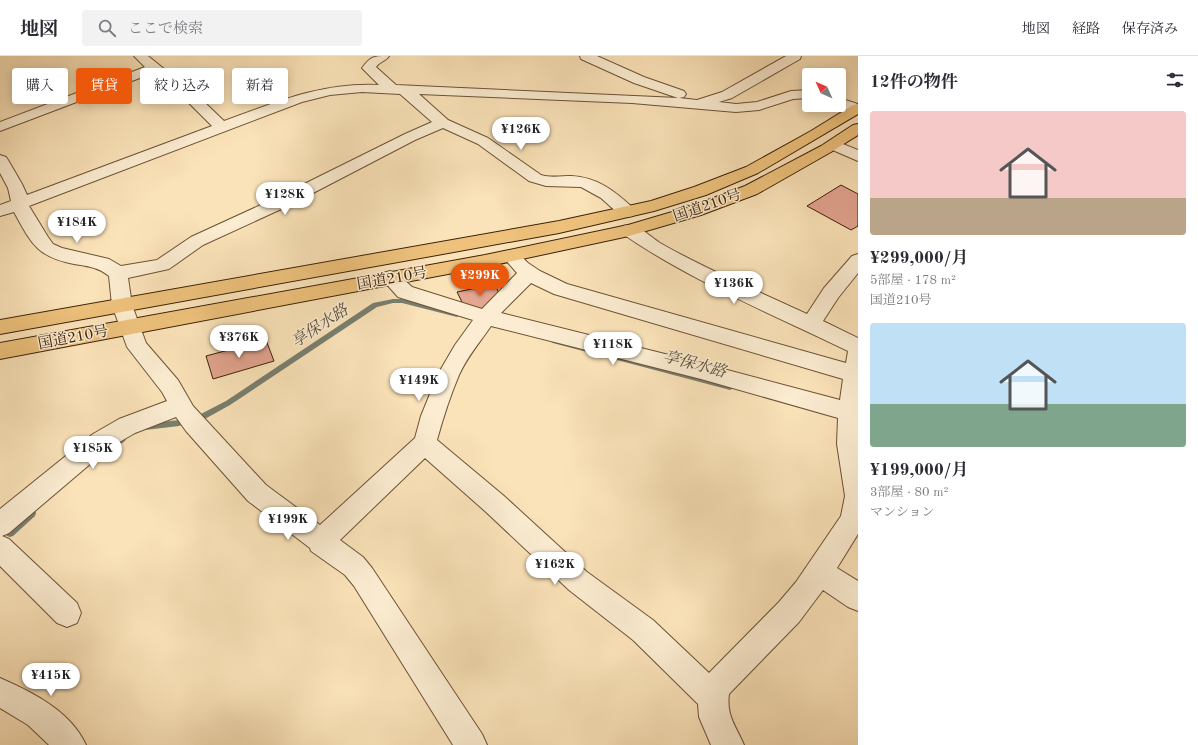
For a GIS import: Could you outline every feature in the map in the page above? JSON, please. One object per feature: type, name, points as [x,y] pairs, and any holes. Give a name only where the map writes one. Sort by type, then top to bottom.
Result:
[{"type":"highway","name":"国道210号","points":[[0,326],[125,316],[390,278],[511,256],[628,221],[676,200],[745,173],[858,109]]},
{"type":"highway","name":"国道210号","points":[[0,351],[125,316],[558,226],[628,221],[695,211],[744,192],[780,174],[858,128]]},
{"type":"street","points":[[140,56],[154,68]]},
{"type":"street","points":[[586,56],[639,80],[666,90],[704,103],[727,108],[763,106],[790,95],[802,94]]},
{"type":"street","points":[[0,211],[297,99],[319,93],[352,89],[398,90],[704,103],[727,95],[795,56]]},
{"type":"street","points":[[373,58],[370,70],[398,90],[422,104],[432,115],[443,123],[477,138],[540,180],[577,181],[599,188],[610,195],[628,221],[654,247],[671,257],[858,347]]},
{"type":"street","points":[[0,127],[140,73]]},
{"type":"street","points":[[197,104],[222,127]]},
{"type":"street","points":[[846,105],[858,109]]},
{"type":"street","points":[[118,273],[162,265],[197,241],[275,205],[443,123]]},
{"type":"street","points":[[832,144],[858,156]]},
{"type":"street","points":[[0,160],[18,193],[20,204],[25,216],[35,229],[41,244],[65,257],[103,264],[118,273],[125,316],[137,347],[170,386],[194,424],[258,493],[320,542],[354,566],[363,577],[471,745]]},
{"type":"street","points":[[511,256],[528,274],[542,282],[561,289],[856,363],[850,444],[857,496],[853,518],[820,572],[789,612],[717,686],[713,698],[713,709],[717,726],[728,745]]},
{"type":"street","points":[[810,324],[831,292],[858,260]]},
{"type":"street","points":[[320,542],[425,443],[432,416],[449,374],[486,317],[528,274]]},
{"type":"street","points":[[390,278],[405,292],[486,317],[701,371],[853,414]]},
{"type":"street","points":[[0,525],[101,441],[127,426],[181,405]]},
{"type":"street","points":[[425,443],[495,504],[578,581],[643,630],[713,698]]},
{"type":"street","points":[[0,548],[67,613]]},
{"type":"street","points":[[820,572],[858,597]]},
{"type":"street","points":[[0,693],[13,698],[37,713],[59,731],[70,745]]},
{"type":"building","points":[[841,185],[858,194],[858,226],[851,230],[807,206]]},
{"type":"building","points":[[495,284],[500,296],[486,310],[463,304],[457,292]]},
{"type":"building","points":[[266,340],[274,361],[213,379],[206,356]]},
{"type":"waterway","name":"享保水路","points":[[200,418],[228,403],[375,305],[393,301],[402,301],[457,315]]},
{"type":"waterway","name":"享保水路","points":[[553,341],[730,387]]},
{"type":"waterway","name":"享保水路","points":[[145,427],[179,423]]},
{"type":"waterway","name":"享保水路","points":[[95,459],[122,439]]},
{"type":"waterway","name":"享保水路","points":[[10,533],[32,513]]}]
